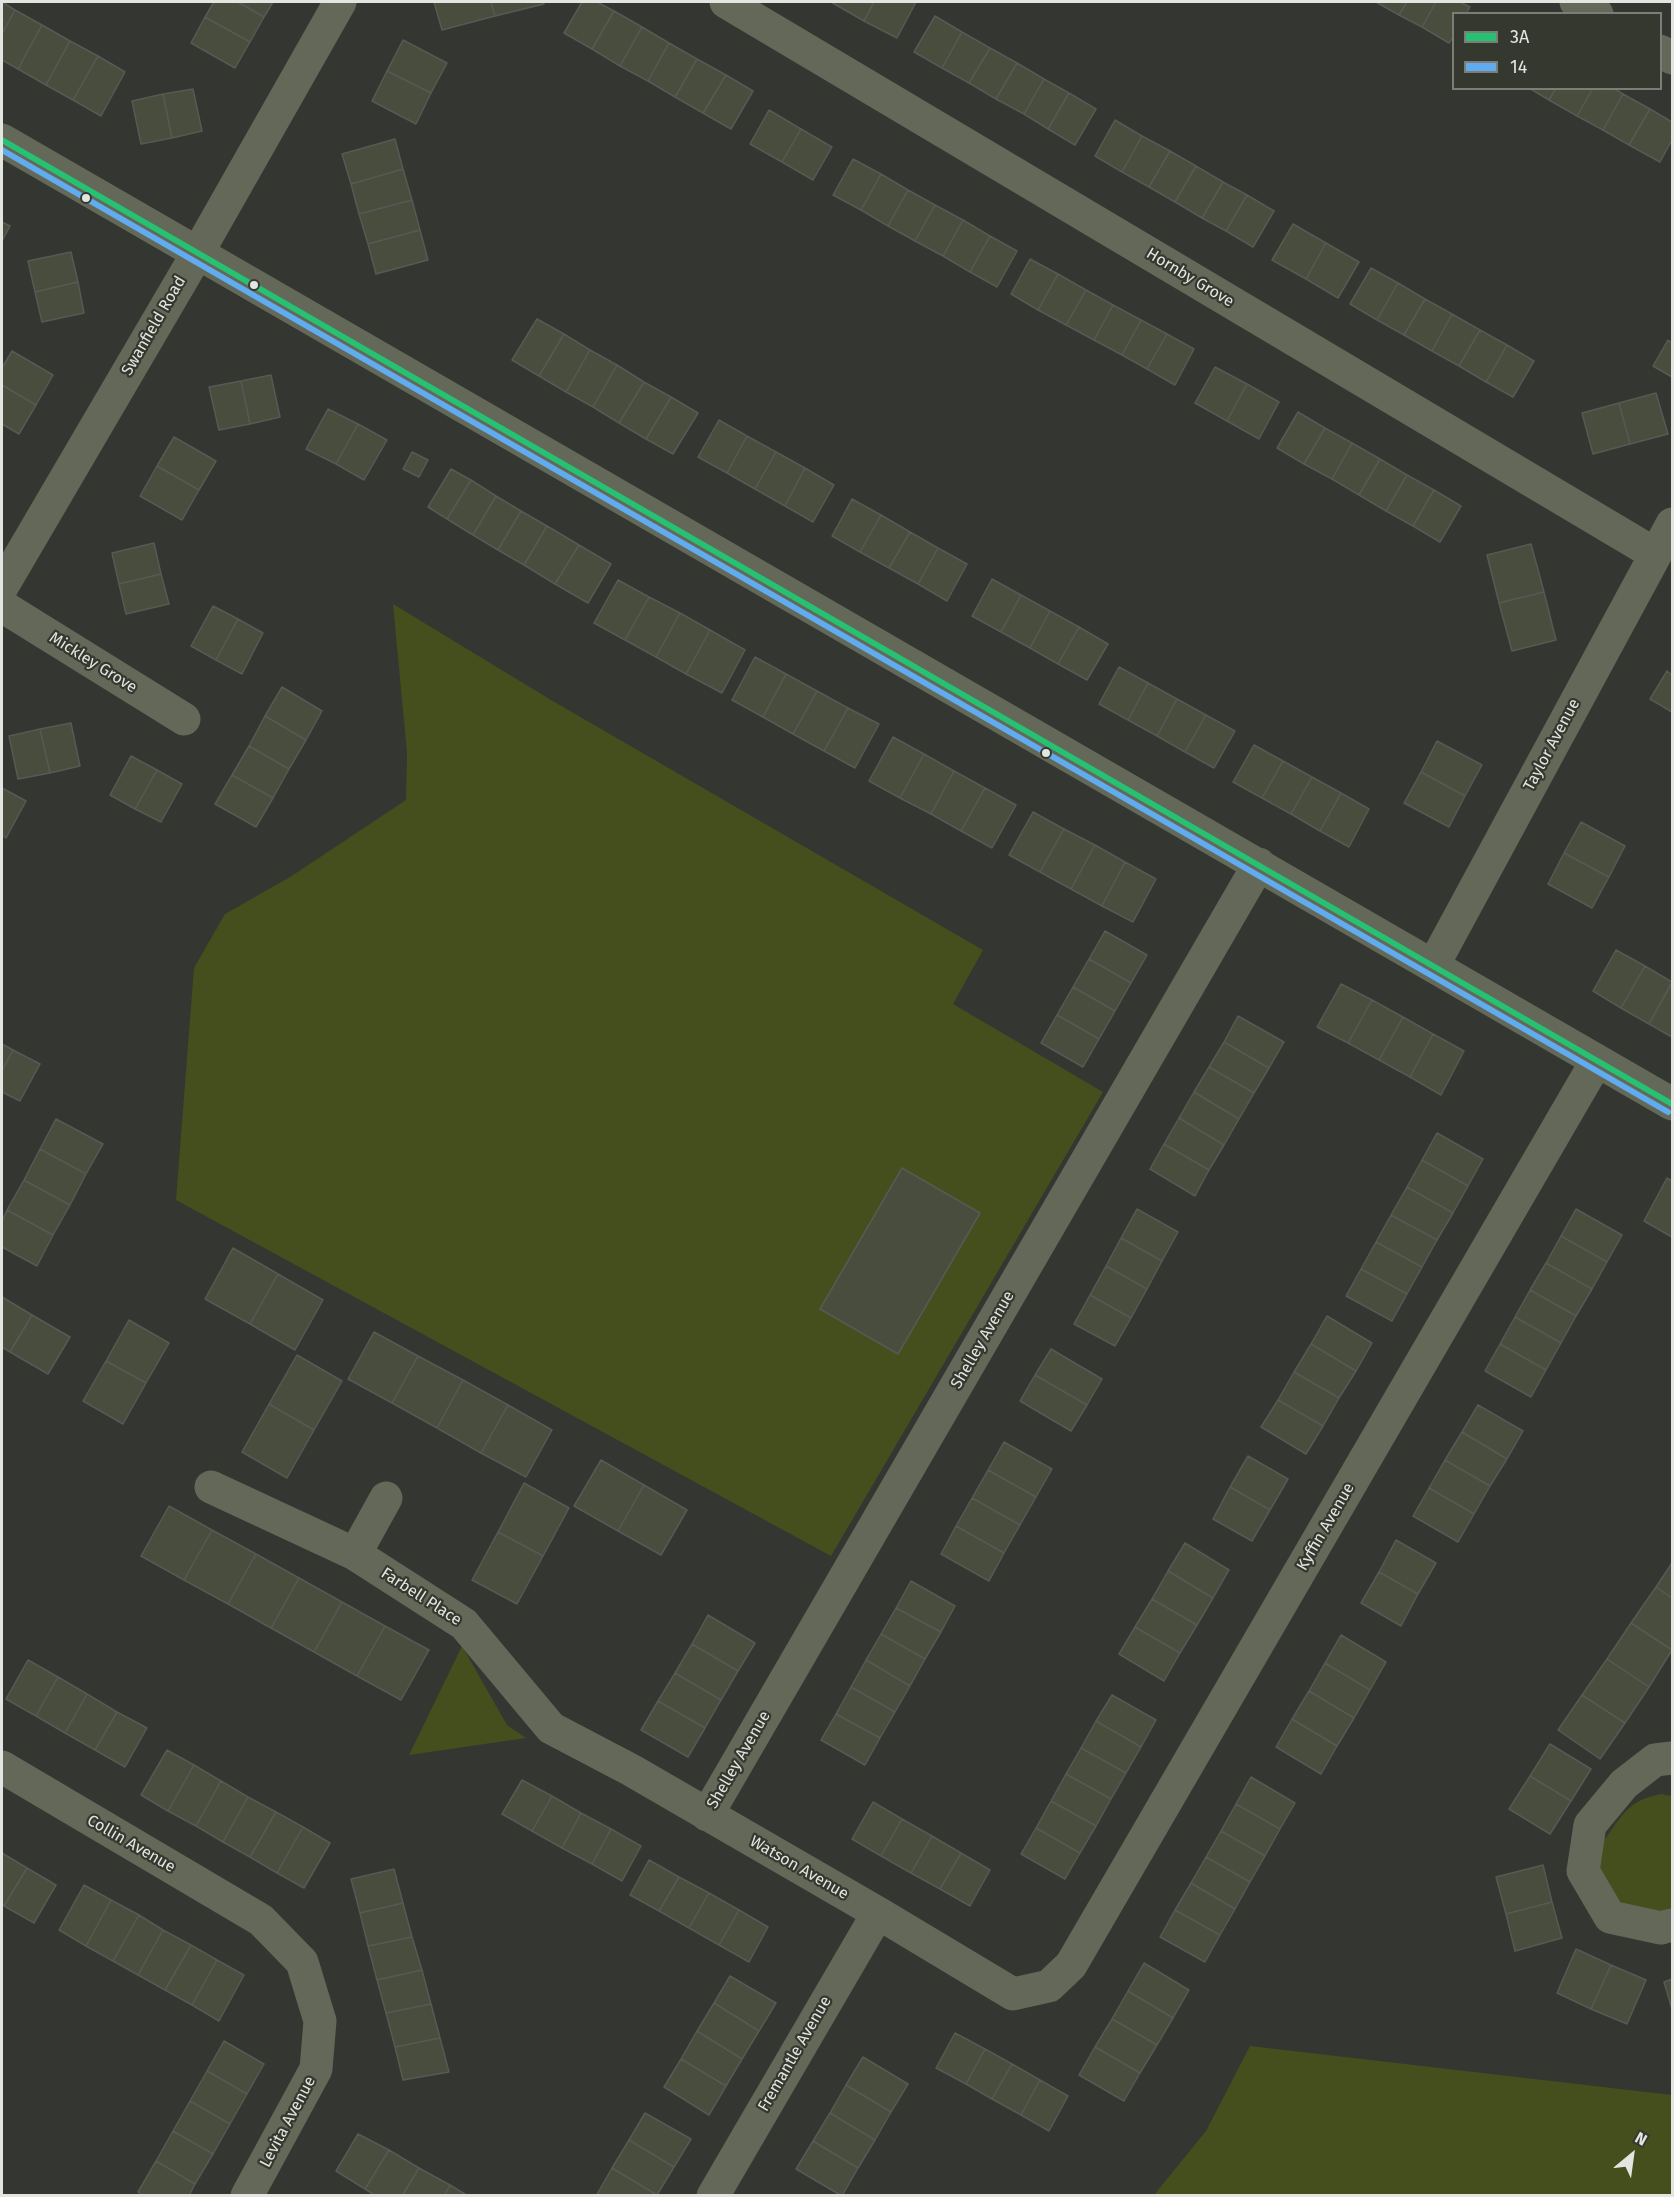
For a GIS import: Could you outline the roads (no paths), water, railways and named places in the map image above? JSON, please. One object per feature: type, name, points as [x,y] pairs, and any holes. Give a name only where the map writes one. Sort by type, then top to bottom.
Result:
[{"type":"street","name":"Swanfield Road","points":[[2,587],[197,254],[340,2]]},
{"type":"street","name":"Hornby Grove","points":[[726,2],[1655,555]]},
{"type":"street","points":[[1576,2],[1594,12]]},
{"type":"street","points":[[2,140],[1260,864],[1596,1062],[1672,1104]]},
{"type":"street","name":"Taylor Avenue","points":[[1433,966],[1672,524]]},
{"type":"street","name":"Mickley Grove","points":[[2,606],[184,719]]},
{"type":"street","name":"Shelley Avenue","points":[[707,1815],[1260,864]]},
{"type":"street","name":"Kyffin Avenue","points":[[1049,1986],[1071,1965],[1596,1062]]},
{"type":"street","name":"Farbell Place","points":[[211,1487],[355,1554],[464,1624],[551,1728]]},
{"type":"street","points":[[355,1554],[386,1498]]},
{"type":"street","name":"Watson Avenue","points":[[551,1728],[631,1770],[1013,1994],[1049,1986]]},
{"type":"street","points":[[1672,1758],[1655,1760],[1624,1784],[1590,1826],[1583,1870],[1610,1917],[1661,1928],[1672,1925]]},
{"type":"street","name":"Collin Avenue","points":[[2,1767],[261,1920]]},
{"type":"street","name":"Fremantle Avenue","points":[[713,2196],[878,1913]]},
{"type":"street","name":"Levita Avenue","points":[[257,2192],[316,2069],[320,2021],[303,1962],[261,1920]]}]
